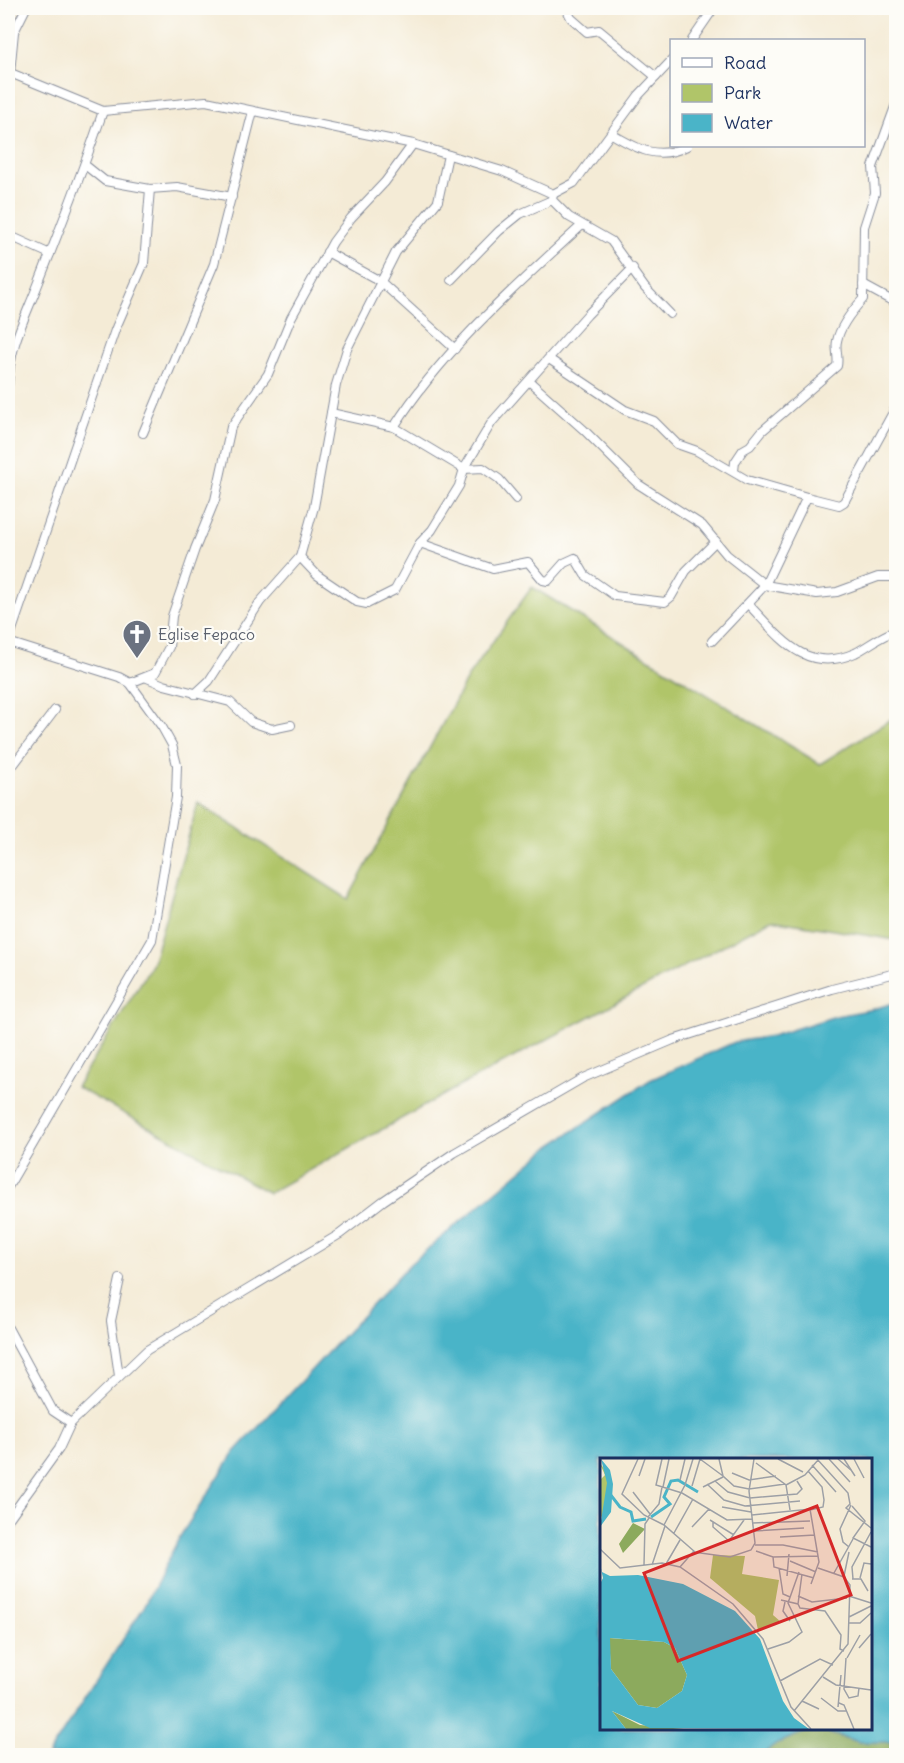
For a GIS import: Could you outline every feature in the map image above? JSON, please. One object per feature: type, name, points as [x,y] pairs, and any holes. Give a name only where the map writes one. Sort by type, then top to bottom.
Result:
[{"type":"street","points":[[26,8],[14,32],[9,72],[103,111],[197,101],[413,144],[502,171],[553,197],[581,226],[611,242],[633,268],[645,288],[670,314]]},
{"type":"street","points":[[566,8],[572,18],[587,32],[599,30],[656,77]]},
{"type":"street","points":[[693,39],[714,8]]},
{"type":"street","points":[[890,8],[897,12]]},
{"type":"street","points":[[451,280],[513,219],[574,183],[670,62]]},
{"type":"street","points":[[734,471],[735,462],[743,450],[837,366],[839,355],[837,340],[853,311],[863,299],[864,227],[875,193],[873,167],[897,104]]},
{"type":"street","points":[[8,387],[8,363],[17,332],[85,165],[103,111]]},
{"type":"street","points":[[143,433],[214,264],[253,111]]},
{"type":"street","points":[[612,134],[656,155],[668,154],[685,147]]},
{"type":"street","points":[[150,189],[144,263],[115,330],[8,642],[130,683],[155,673],[168,647],[172,616],[199,536],[215,500],[231,427],[268,374],[291,318],[327,252],[351,218],[385,182],[413,144]]},
{"type":"street","points":[[195,694],[209,681],[260,602],[300,557],[315,507],[331,413],[347,349],[380,281],[411,231],[438,201],[448,155]]},
{"type":"street","points":[[85,165],[105,181],[150,189],[177,188],[231,197]]},
{"type":"street","points":[[393,427],[455,349],[516,286],[581,226]]},
{"type":"street","points":[[8,235],[50,254]]},
{"type":"street","points":[[327,252],[380,281],[455,349]]},
{"type":"street","points":[[300,557],[337,590],[357,602],[367,604],[395,590],[420,543],[449,502],[464,469],[492,422],[633,268]]},
{"type":"street","points":[[863,285],[897,303]]},
{"type":"street","points":[[549,359],[625,410],[654,421],[677,444],[734,471],[747,480],[839,505],[844,502],[855,478],[894,422],[897,407]]},
{"type":"street","points":[[529,381],[584,430],[638,484],[702,525],[736,564],[765,585],[828,594],[878,577],[897,577]]},
{"type":"street","points":[[331,413],[393,427],[464,469],[483,468],[499,480],[516,499]]},
{"type":"street","points":[[712,641],[749,605],[765,585],[807,497]]},
{"type":"street","points":[[420,543],[493,569],[528,562],[543,580],[548,581],[564,562],[575,558],[585,575],[615,596],[665,602],[671,597],[686,571],[716,541]]},
{"type":"street","points":[[749,605],[788,646],[813,659],[843,657],[897,631]]},
{"type":"street","points":[[147,678],[195,694],[230,702],[251,722],[272,729],[291,725]]},
{"type":"street","points":[[8,1187],[152,940],[176,797],[177,765],[172,745],[162,727],[130,683]]},
{"type":"street","points":[[8,772],[55,710]]},
{"type":"street","points":[[8,1520],[59,1449],[71,1423],[147,1350],[340,1234],[453,1153],[583,1078],[673,1040],[832,989],[897,973]]},
{"type":"street","points":[[119,1376],[111,1321],[120,1279]]},
{"type":"street","points":[[8,1328],[53,1411],[71,1423]]},
{"type":"green space","points":[[532,587],[820,764],[896,716],[896,940],[771,920],[456,1088],[269,1193],[76,1087],[152,965],[198,803],[348,899],[469,675]]},
{"type":"green space","points":[[810,1730],[816,1730],[859,1742],[896,1742],[896,1755],[759,1756],[780,1742]]},
{"type":"water","points":[[896,1002],[896,1742],[859,1742],[821,1730],[871,1730],[871,1458],[600,1458],[600,1730],[810,1730],[780,1742],[759,1756],[48,1755],[144,1607],[179,1538],[234,1453],[410,1264],[550,1146],[650,1080],[735,1042],[772,1036],[836,1016],[874,1009]]},
{"type":"place","name":"Eglise Fepaco","points":[[137,660]]}]
